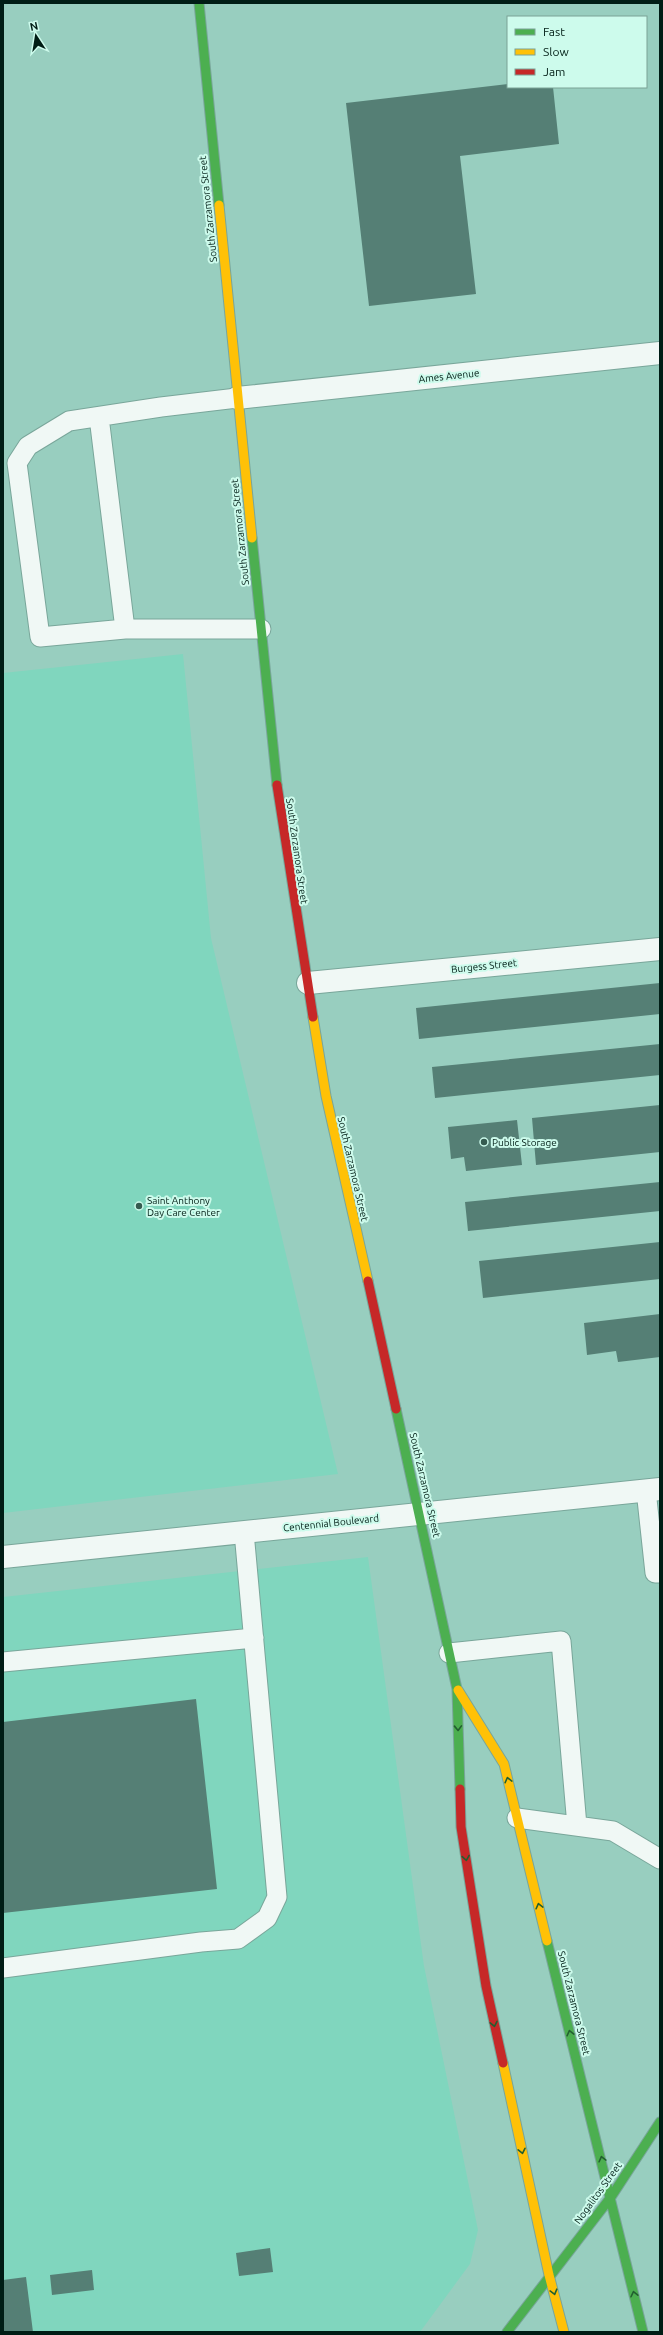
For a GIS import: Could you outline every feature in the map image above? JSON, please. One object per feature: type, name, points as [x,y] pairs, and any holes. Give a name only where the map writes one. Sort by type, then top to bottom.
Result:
[{"type":"main road","name":"South Zarzamora Street","points":[[199,3],[261,629],[280,808],[291,890],[326,1096],[420,1514],[457,1689],[462,1835],[486,1986],[549,2275],[564,2332]]},
{"type":"main road","name":"South Zarzamora Street","points":[[457,1689],[504,1764],[643,2332]]},
{"type":"main road","name":"Nogalitos Street","points":[[507,2332],[549,2275],[611,2197],[660,2122]]},
{"type":"street","name":"Ames Avenue","points":[[238,398],[660,353]]},
{"type":"street","name":"Burgess Street","points":[[308,984],[660,949]]},
{"type":"street","name":"Centennial Boulevard","points":[[3,1557],[653,1490]]},
{"type":"lane","points":[[238,398],[161,407],[69,421],[48,432],[28,446],[17,463],[40,637],[125,629],[261,629]]},
{"type":"lane","points":[[100,417],[125,629]]},
{"type":"lane","points":[[653,1490],[654,1573],[660,1573]]},
{"type":"lane","points":[[3,1968],[201,1942],[238,1939],[267,1918],[277,1897],[244,1532]]},
{"type":"lane","points":[[3,1662],[254,1638]]},
{"type":"lane","points":[[449,1653],[561,1641],[577,1826]]},
{"type":"lane","points":[[517,1818],[612,1831],[660,1859]]},
{"type":"shaded area","name":"Saint Anthony Day Care Center","points":[[183,654],[211,938],[338,1474],[3,1513],[3,673]]},
{"type":"shaded area","points":[[368,1557],[424,1966],[478,2230],[470,2264],[420,2332],[3,2332],[3,1597]]},
{"type":"building","points":[[507,84],[507,88],[553,88],[559,144],[460,156],[476,294],[369,306],[346,103]]},
{"type":"building","points":[[660,983],[660,1014],[419,1039],[416,1008]]},
{"type":"building","points":[[660,1044],[660,1075],[435,1098],[432,1067]]},
{"type":"building","points":[[660,1105],[660,1152],[536,1165],[532,1118]]},
{"type":"building","name":"Public Storage","points":[[517,1120],[522,1165],[466,1171],[464,1157],[451,1159],[448,1127]]},
{"type":"building","points":[[660,1182],[660,1211],[468,1231],[465,1202]]},
{"type":"building","points":[[660,1242],[660,1279],[483,1298],[479,1261]]},
{"type":"building","points":[[660,1314],[660,1357],[618,1362],[616,1351],[587,1355],[584,1323]]},
{"type":"building","points":[[196,1699],[217,1889],[3,1913],[3,1722]]},
{"type":"building","points":[[270,2248],[273,2272],[239,2276],[236,2253]]},
{"type":"building","points":[[92,2270],[94,2290],[52,2295],[50,2275]]},
{"type":"building","points":[[26,2277],[33,2332],[3,2332],[3,2280]]},
{"type":"traffic: fast","points":[[199,3],[219,205]]},
{"type":"traffic: fast","points":[[252,538],[277,785]]},
{"type":"traffic: fast","points":[[396,1409],[457,1689],[460,1789]]},
{"type":"traffic: fast","points":[[547,1941],[643,2332]]},
{"type":"traffic: fast","points":[[507,2332],[611,2197],[660,2122]]},
{"type":"traffic: slow","points":[[219,205],[252,538]]},
{"type":"traffic: slow","points":[[313,1017],[326,1096],[368,1281]]},
{"type":"traffic: slow","points":[[458,1690],[504,1764],[547,1941]]},
{"type":"traffic: slow","points":[[503,2063],[549,2275],[564,2332]]},
{"type":"traffic: jam","points":[[277,785],[313,1017]]},
{"type":"traffic: jam","points":[[368,1281],[396,1409]]},
{"type":"traffic: jam","points":[[460,1789],[461,1827],[486,1986],[503,2063]]},
{"type":"place","name":"Public Storage","points":[[484,1142]]},
{"type":"place","name":"Saint Anthony Day Care Center","points":[[139,1206]]}]
